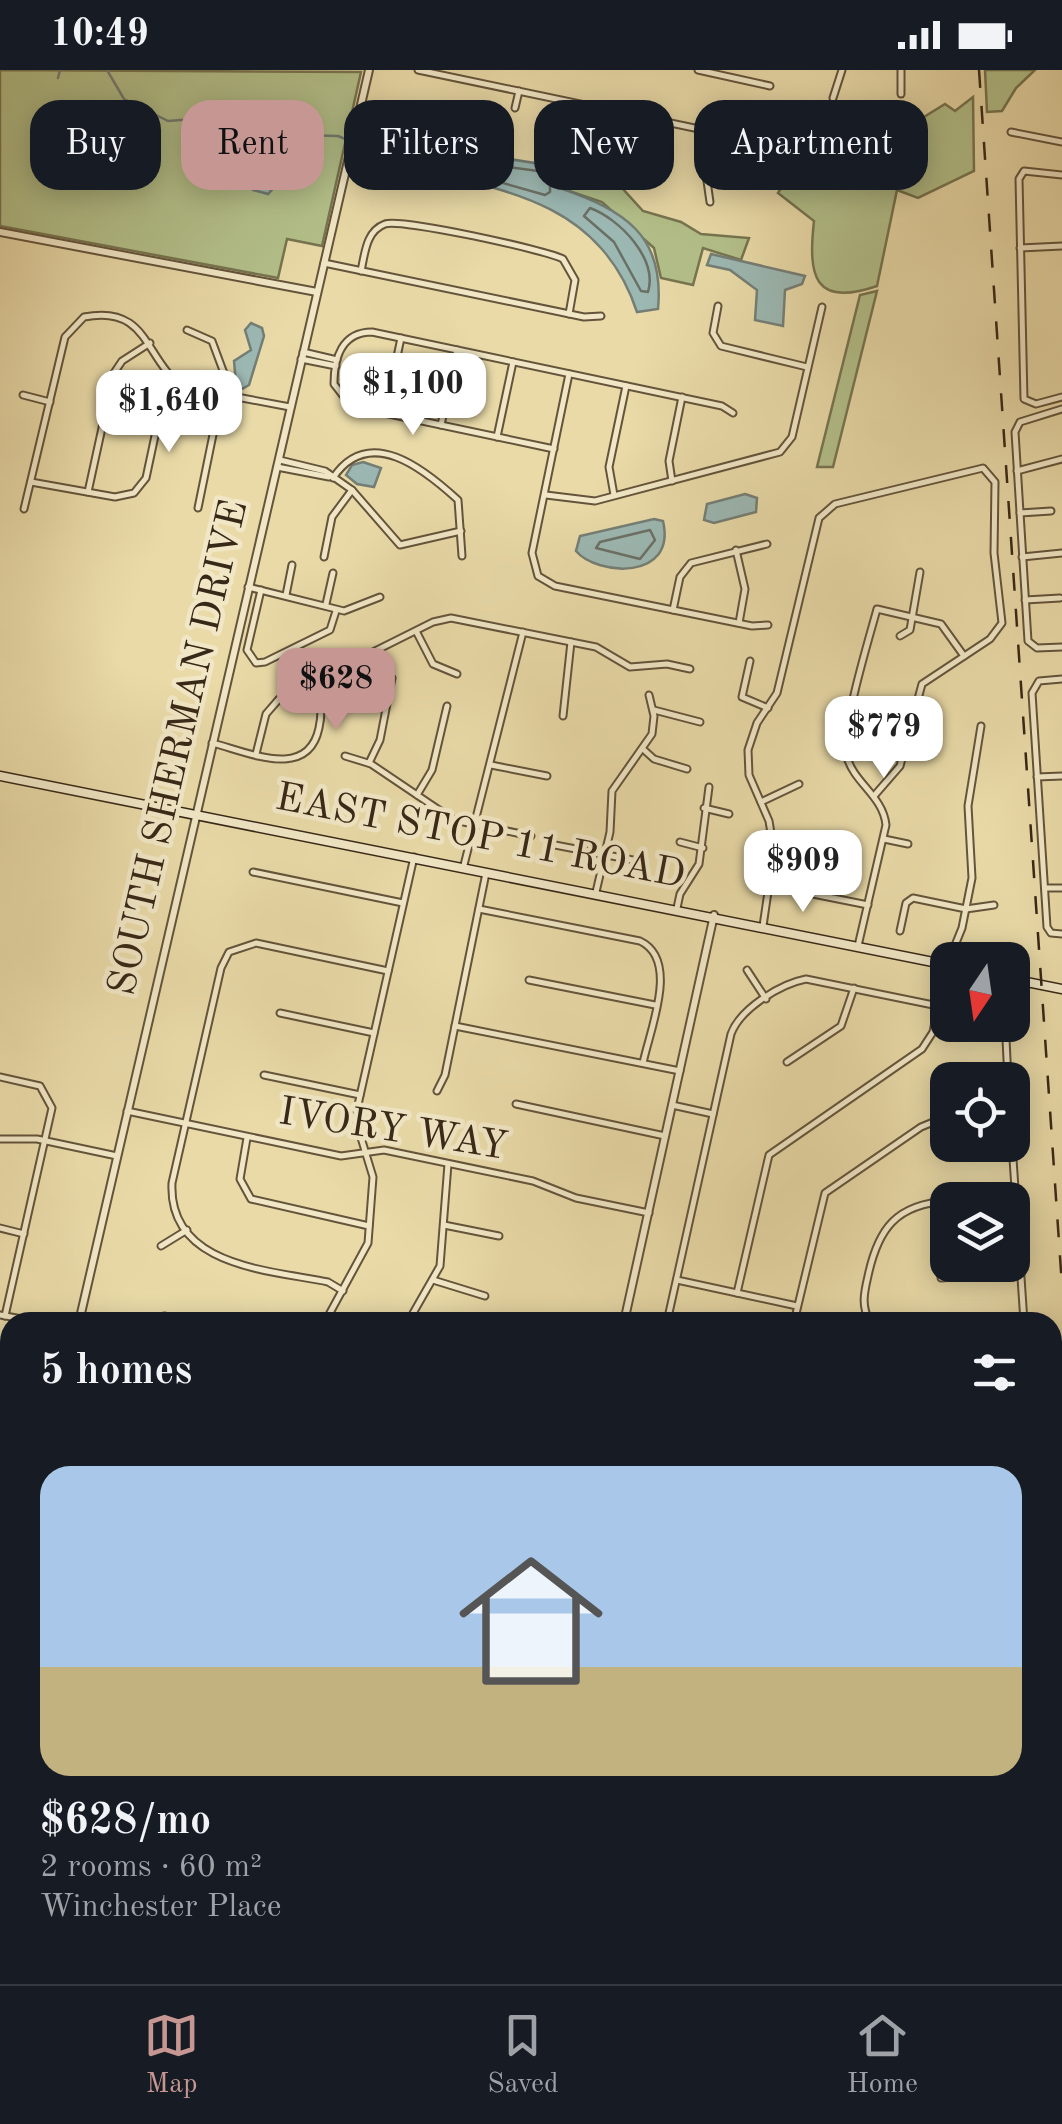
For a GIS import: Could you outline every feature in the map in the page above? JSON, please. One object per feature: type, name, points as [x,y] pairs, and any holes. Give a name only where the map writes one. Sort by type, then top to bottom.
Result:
[{"type":"main road","name":"EAST STOP 11 ROAD","points":[[0,776],[930,960]]},
{"type":"main road","points":[[1030,983],[1062,990]]},
{"type":"street","name":"SOUTH SHERMAN DRIVE","points":[[81,1312],[369,70]]},
{"type":"street","points":[[418,70],[560,100]]},
{"type":"street","points":[[698,70],[770,86]]},
{"type":"street","points":[[833,98],[842,70]]},
{"type":"street","points":[[901,70],[901,94]]},
{"type":"street","points":[[515,108],[519,91]]},
{"type":"street","points":[[1011,132],[1062,142]]},
{"type":"street","points":[[1062,175],[1022,173],[1020,248],[1024,399],[1029,404],[1062,397]]},
{"type":"street","points":[[708,190],[710,202]]},
{"type":"street","points":[[361,270],[368,240],[380,226],[396,222],[421,226],[564,259],[575,280],[569,314]]},
{"type":"street","points":[[0,232],[317,292]]},
{"type":"street","points":[[1020,248],[1062,246]]},
{"type":"street","points":[[324,263],[569,314],[602,316]]},
{"type":"street","points":[[718,306],[713,333],[721,346],[808,368]]},
{"type":"street","points":[[546,495],[580,502],[614,496],[783,450],[792,437],[822,307]]},
{"type":"street","points":[[24,509],[71,326],[90,316],[125,320],[141,330],[180,384],[290,408]]},
{"type":"street","points":[[187,330],[207,337],[217,347],[226,371],[198,508]]},
{"type":"street","points":[[554,449],[345,402],[335,386],[344,343],[358,333],[401,338],[722,406],[733,413]]},
{"type":"street","points":[[385,414],[401,338]]},
{"type":"street","points":[[88,492],[115,371],[150,343]]},
{"type":"street","points":[[441,426],[457,350]]},
{"type":"street","points":[[302,356],[337,363]]},
{"type":"street","points":[[497,437],[513,362]]},
{"type":"street","points":[[570,374],[532,552],[537,574],[553,586],[739,623],[768,625]]},
{"type":"street","points":[[31,482],[116,498],[130,495],[145,480],[158,418],[180,384]]},
{"type":"street","points":[[614,496],[609,470],[626,386]]},
{"type":"street","points":[[23,396],[50,402]]},
{"type":"street","points":[[672,481],[669,463],[682,397]]},
{"type":"street","points":[[1062,409],[1020,422],[1015,430],[1031,646],[1062,648]]},
{"type":"street","points":[[331,478],[359,456],[402,456],[458,500],[462,556]]},
{"type":"street","points":[[1017,471],[1062,459]]},
{"type":"street","points":[[278,463],[331,478],[352,490],[400,546],[460,531]]},
{"type":"street","points":[[763,926],[774,868],[772,837],[750,779],[748,754],[754,728],[777,692],[822,513],[834,504],[871,494],[978,468],[988,471],[995,482],[995,561],[1003,615],[992,638],[920,686],[900,766],[874,796]]},
{"type":"street","points":[[324,558],[333,515],[352,490]]},
{"type":"street","points":[[1020,513],[1051,511]]},
{"type":"street","points":[[673,610],[687,566],[767,544]]},
{"type":"street","points":[[736,550],[745,588],[739,623]]},
{"type":"street","points":[[1022,557],[1062,553]]},
{"type":"street","points":[[286,595],[292,564]]},
{"type":"street","points":[[900,636],[909,630],[920,572]]},
{"type":"street","points":[[326,604],[332,573]]},
{"type":"street","points":[[248,587],[326,604],[336,610],[353,610],[380,597]]},
{"type":"street","points":[[261,590],[247,650],[253,661],[265,662],[330,630],[336,610]]},
{"type":"street","points":[[1025,600],[1060,598]]},
{"type":"street","points":[[858,946],[884,838],[884,814],[850,766],[845,746],[876,609],[946,627],[964,656]]},
{"type":"street","points":[[256,754],[271,706],[416,631],[451,618],[596,646],[630,668],[667,664],[690,668]]},
{"type":"street","points":[[416,631],[433,664],[457,674]]},
{"type":"street","points":[[464,866],[523,632]]},
{"type":"street","points":[[564,716],[571,642]]},
{"type":"street","points":[[750,661],[742,697],[768,708]]},
{"type":"street","points":[[370,763],[380,740],[392,678]]},
{"type":"street","points":[[1062,678],[1036,684],[1032,692],[1045,888],[1051,933],[1062,934]]},
{"type":"street","points":[[212,743],[295,760],[309,752],[317,739],[322,705],[312,682]]},
{"type":"street","points":[[596,892],[605,855],[612,791],[644,749],[653,730],[654,710],[649,695]]},
{"type":"street","points":[[417,796],[432,770],[447,706]]},
{"type":"street","points":[[654,710],[700,722]]},
{"type":"street","points":[[955,942],[972,875],[969,800],[980,726]]},
{"type":"street","points":[[644,749],[654,759],[687,770]]},
{"type":"street","points":[[345,756],[370,763],[454,820],[531,836]]},
{"type":"street","points":[[491,765],[547,776]]},
{"type":"street","points":[[1038,776],[1062,776]]},
{"type":"street","points":[[761,802],[799,784]]},
{"type":"street","points":[[677,908],[680,894],[700,864],[709,787]]},
{"type":"street","points":[[704,808],[729,814]]},
{"type":"street","points":[[884,838],[908,844]]},
{"type":"street","points":[[680,842],[703,848]]},
{"type":"street","points":[[555,845],[643,862]]},
{"type":"street","points":[[331,1312],[364,1256],[373,1177],[355,1124],[414,856]]},
{"type":"street","points":[[774,868],[789,871],[816,894],[868,906]]},
{"type":"street","points":[[437,1091],[445,1078],[487,870]]},
{"type":"street","points":[[253,872],[404,903]]},
{"type":"street","points":[[1045,888],[1062,888]]},
{"type":"street","points":[[900,930],[911,898],[966,909],[994,905]]},
{"type":"street","points":[[479,909],[645,944],[657,954],[661,968],[643,1063]]},
{"type":"street","points":[[626,1312],[714,916]]},
{"type":"street","points":[[343,1292],[328,1282],[219,1260],[201,1248],[188,1230],[172,1192],[221,966],[228,954],[241,945],[256,944],[388,971]]},
{"type":"street","points":[[747,970],[766,999]]},
{"type":"street","points":[[529,980],[655,1005]]},
{"type":"street","points":[[669,1312],[734,1026],[745,1012],[800,980],[930,1004]]},
{"type":"street","points":[[787,1062],[839,1028],[848,1013],[854,988]]},
{"type":"street","points":[[280,1013],[374,1033]]},
{"type":"street","points":[[455,1026],[680,1070]]},
{"type":"street","points":[[737,1292],[770,1154],[920,1052],[930,1037]]},
{"type":"street","points":[[264,1075],[360,1095]]},
{"type":"street","points":[[0,1077],[36,1084],[49,1096],[52,1112],[4,1312]]},
{"type":"street","points":[[516,1104],[666,1136]]},
{"type":"street","points":[[672,1105],[713,1114]]},
{"type":"street","name":"IVORY WAY","points":[[127,1111],[344,1156],[384,1150],[534,1181],[576,1198],[648,1214]]},
{"type":"street","points":[[795,1312],[824,1193],[930,1123]]},
{"type":"street","points":[[248,1136],[240,1181],[257,1202],[369,1226]]},
{"type":"street","points":[[0,1139],[45,1141],[117,1156]]},
{"type":"street","points":[[414,1312],[441,1262],[448,1163]]},
{"type":"street","points":[[867,1312],[863,1299],[880,1234],[916,1207],[930,1204]]},
{"type":"street","points":[[444,1225],[499,1236]]},
{"type":"street","points":[[0,1228],[24,1234]]},
{"type":"street","points":[[161,1246],[188,1230]]},
{"type":"street","points":[[433,1280],[445,1288],[485,1296]]},
{"type":"street","points":[[677,1280],[796,1306]]},
{"type":"street","points":[[1022,1282],[1023,1312]]},
{"type":"green space","points":[[0,70],[361,72],[355,100],[344,100],[344,148],[322,246],[287,239],[278,278],[0,226]]},
{"type":"green space","points":[[985,70],[1035,70],[1016,88],[1002,111],[987,112]]},
{"type":"green space","points":[[973,97],[974,171],[918,198],[897,190],[928,190],[928,115],[945,104],[955,111]]},
{"type":"green space","points":[[566,190],[624,190],[643,211],[681,222],[701,234],[749,238],[741,260],[703,248],[693,285],[661,278],[654,248],[602,202]]},
{"type":"green space","points":[[897,190],[877,286],[839,293],[819,282],[812,257],[814,221],[778,193]]},
{"type":"green space","points":[[877,291],[833,467],[817,467],[860,295]]},
{"type":"water","points":[[514,160],[534,163],[534,190],[566,190],[621,216],[636,229],[655,262],[658,309],[637,312],[620,274],[597,244],[570,221],[500,190],[514,190]]},
{"type":"water","points":[[711,254],[805,276],[802,284],[785,290],[783,326],[755,320],[757,290],[730,270],[707,265]]},
{"type":"water","points":[[251,323],[262,328],[264,336],[249,385],[242,389],[236,384],[234,361],[251,350],[245,330]]},
{"type":"water","points":[[363,462],[381,468],[374,487],[357,484],[346,475],[352,465]]},
{"type":"water","points":[[745,494],[757,498],[756,512],[714,523],[704,520],[707,504]]},
{"type":"water","points":[[654,519],[663,521],[664,541],[658,555],[647,563],[616,568],[600,565],[576,551],[580,536]]},
{"type":"waterway","points":[[58,78],[60,70]]},
{"type":"waterway","points":[[107,70],[124,99],[168,121],[193,119],[220,133],[344,139]]},
{"type":"railway","points":[[979,70],[1062,1286]]}]
